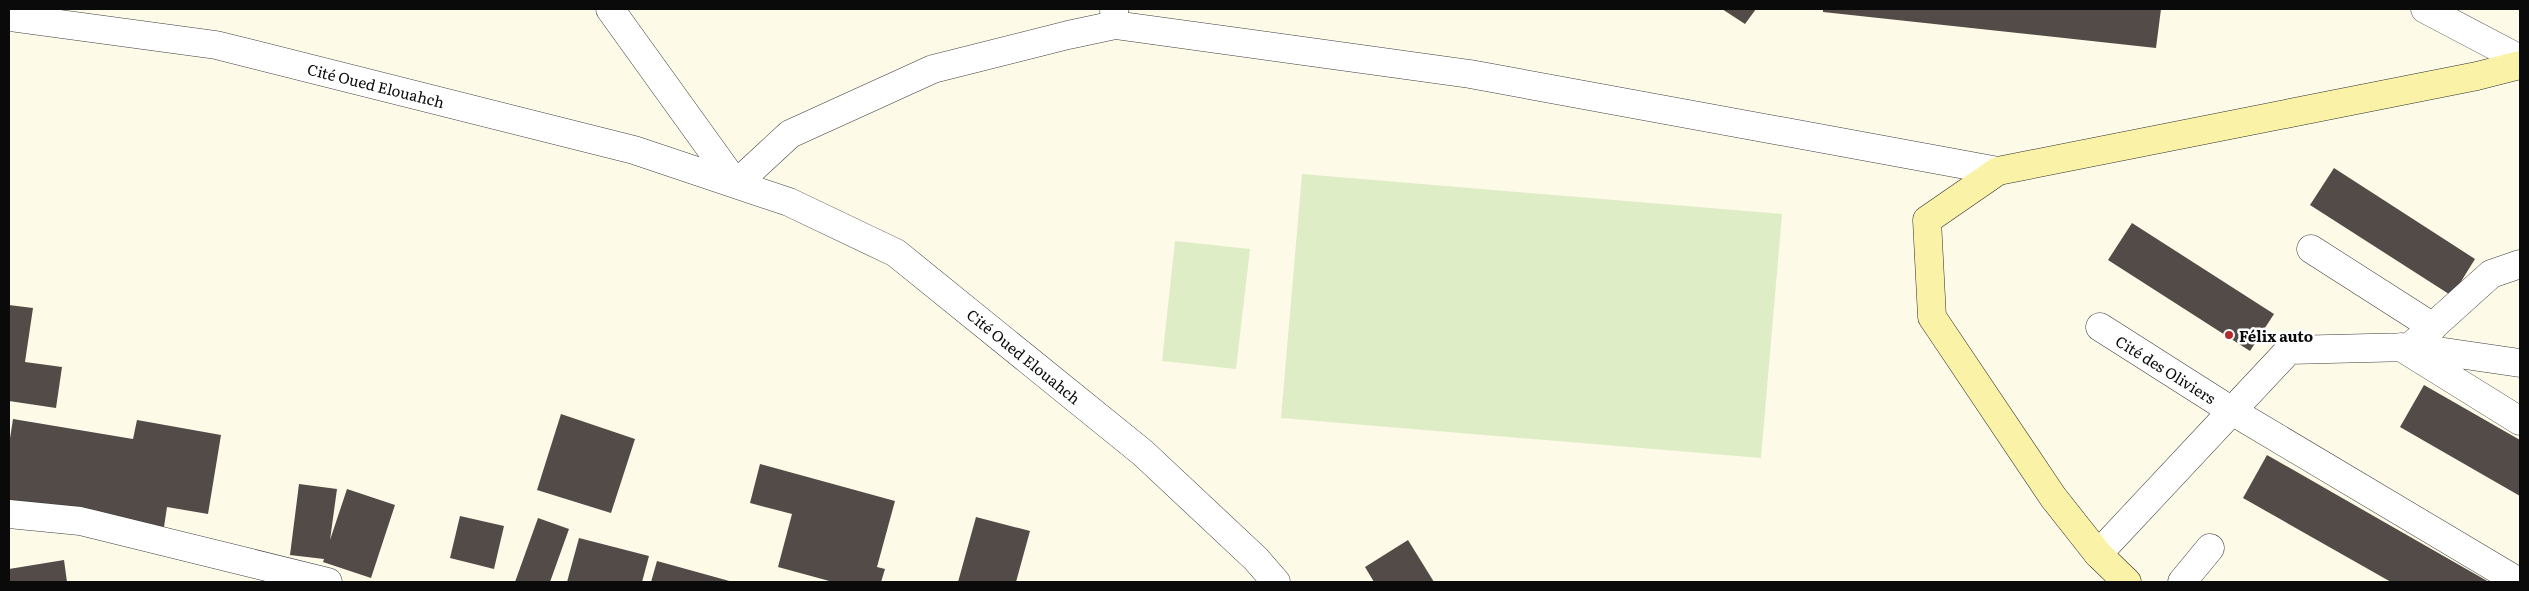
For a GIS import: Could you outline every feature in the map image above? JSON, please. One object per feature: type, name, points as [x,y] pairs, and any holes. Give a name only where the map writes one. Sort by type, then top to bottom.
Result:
[{"type":"main road","points":[[2127,582],[2098,554],[2053,497],[2013,441],[1932,317],[1927,220],[1998,171],[2478,76],[2520,65]]},
{"type":"street","points":[[610,9],[736,184],[790,134],[933,69],[1068,35],[1115,17],[1470,74],[1998,171]]},
{"type":"street","points":[[2425,9],[2520,59]]},
{"type":"street","name":"Cité Oued Elouahch","points":[[9,17],[216,45],[634,150],[789,202],[896,253],[1143,453],[1256,560],[1276,582]]},
{"type":"street","points":[[2311,250],[2433,327]]},
{"type":"street","points":[[2406,347],[2433,327],[2491,274],[2520,264]]},
{"type":"street","name":"Cité des Oliviers","points":[[2100,327],[2232,411],[2519,582]]},
{"type":"street","points":[[2098,554],[2289,350],[2406,347],[2520,363]]},
{"type":"street","points":[[2406,347],[2520,421]]},
{"type":"street","points":[[9,514],[80,521],[328,582]]},
{"type":"street","points":[[2182,582],[2210,548]]},
{"type":"green space","points":[[1302,174],[1782,214],[1761,458],[1281,418]]},
{"type":"green space","points":[[1175,241],[1250,249],[1236,369],[1162,361]]},
{"type":"building","points":[[1722,9],[1756,9],[1745,24]]},
{"type":"building","points":[[1823,9],[2161,9],[2156,48],[1823,12]]},
{"type":"building","points":[[2334,168],[2475,259],[2452,296],[2310,205]]},
{"type":"building","points":[[2132,223],[2274,314],[2250,351],[2108,260]]},
{"type":"building","points":[[9,305],[33,308],[25,362],[62,367],[56,408],[9,401]]},
{"type":"building","points":[[2424,385],[2520,440],[2520,496],[2400,427]]},
{"type":"building","points":[[561,414],[635,439],[611,513],[537,490]]},
{"type":"building","points":[[13,419],[133,439],[137,420],[221,435],[208,514],[167,507],[164,527],[9,502],[9,445]]},
{"type":"building","points":[[2267,455],[2489,582],[2391,582],[2243,498]]},
{"type":"building","points":[[760,464],[895,501],[877,567],[885,569],[881,582],[833,582],[778,567],[792,514],[750,503]]},
{"type":"building","points":[[299,484],[337,489],[330,540],[347,489],[395,505],[371,578],[323,562],[324,559],[290,555]]},
{"type":"building","points":[[460,516],[504,526],[494,569],[450,558]]},
{"type":"building","points":[[976,517],[1030,531],[1016,582],[958,582]]},
{"type":"building","points":[[538,518],[569,529],[550,582],[515,582]]},
{"type":"building","points":[[579,538],[649,556],[642,582],[567,582]]},
{"type":"building","points":[[1408,540],[1434,582],[1374,582],[1365,567]]},
{"type":"building","points":[[64,560],[67,582],[9,582],[9,569]]},
{"type":"building","points":[[657,561],[733,582],[651,582]]},
{"type":"place","name":"Félix auto","points":[[2229,335]]}]
